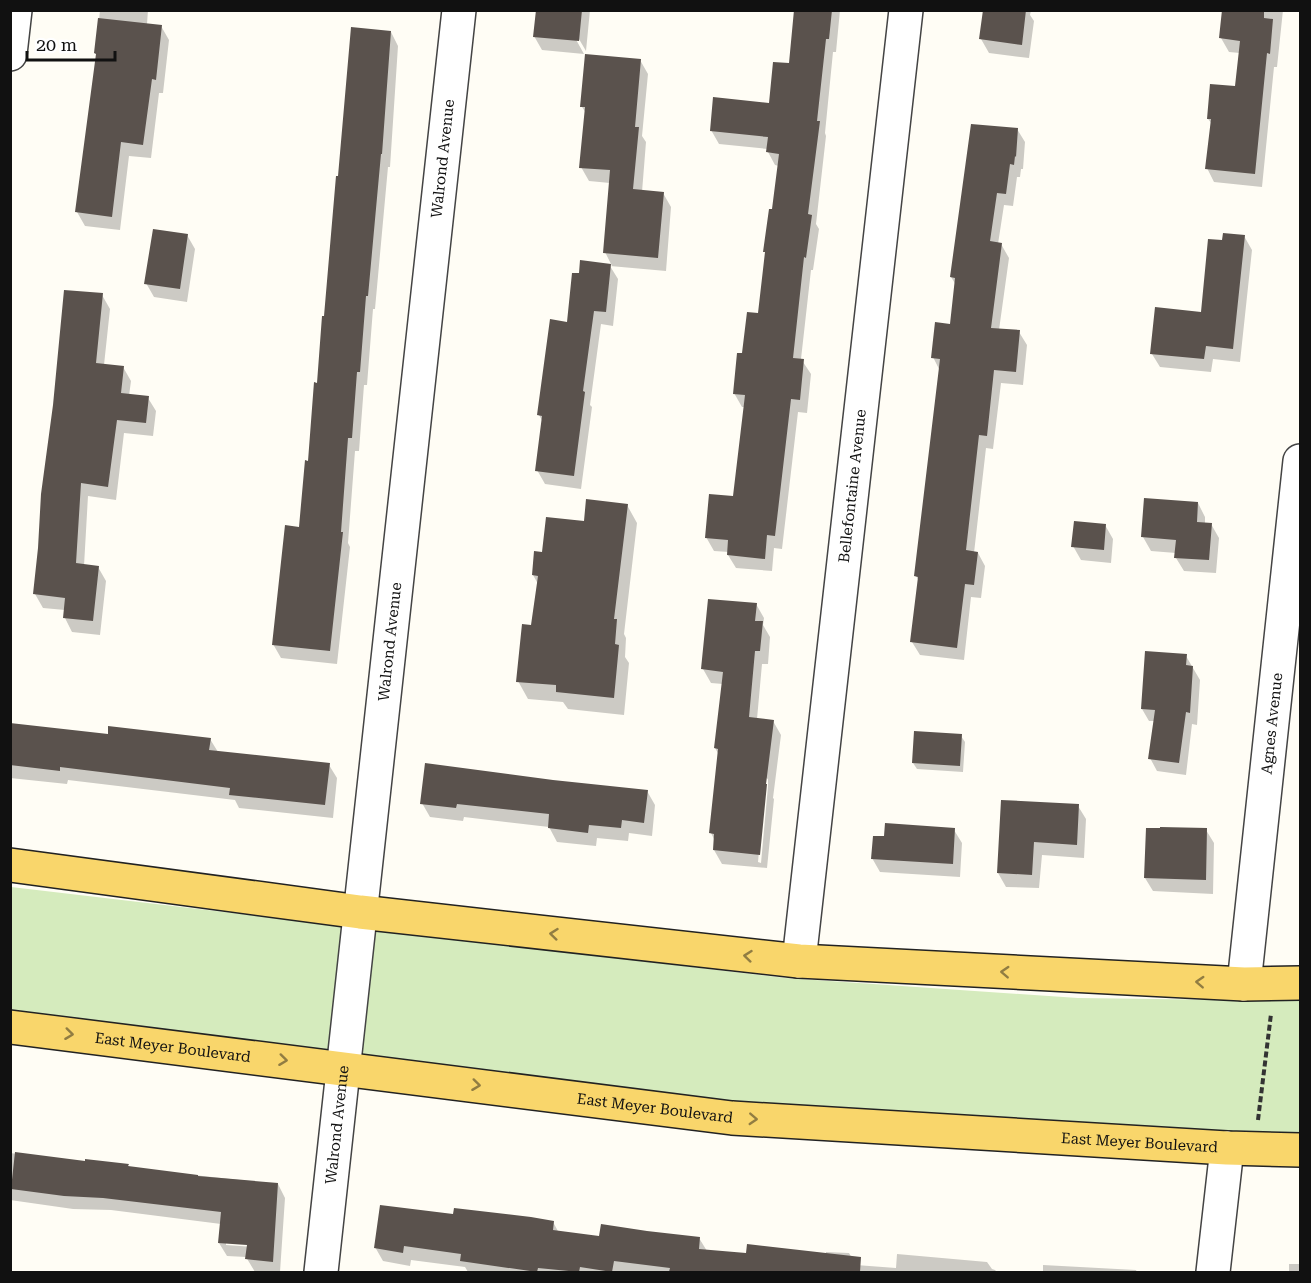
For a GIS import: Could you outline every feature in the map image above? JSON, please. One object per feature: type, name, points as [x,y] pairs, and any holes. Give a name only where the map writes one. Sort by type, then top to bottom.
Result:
[{"type":"main road","points":[[10,865],[360,912],[799,962],[1244,984],[1300,983]]},
{"type":"main road","name":"East Meyer Boulevard","points":[[10,1027],[732,1118],[1227,1148],[1300,1150]]},
{"type":"street","points":[[10,54],[15,10]]},
{"type":"street","name":"Walrond Avenue","points":[[321,1272],[459,10]]},
{"type":"street","name":"Bellefontaine Avenue","points":[[799,962],[906,10]]},
{"type":"street","name":"Agnes Avenue","points":[[1244,984],[1300,461]]},
{"type":"street","points":[[1213,1272],[1227,1148]]},
{"type":"path","points":[[1256,1130],[1271,1011]]},
{"type":"green space","points":[[11,887],[786,978],[1078,998],[1300,1001],[1300,1134],[1197,1132],[735,1102],[11,1015]]},
{"type":"building","points":[[536,10],[582,10],[579,41],[533,37]]},
{"type":"building","points":[[794,10],[832,10],[829,39],[826,39],[817,121],[820,121],[808,214],[812,215],[806,258],[804,257],[793,358],[804,359],[800,400],[791,399],[775,536],[767,535],[765,559],[727,555],[728,540],[705,538],[709,494],[733,496],[745,395],[733,394],[737,353],[742,353],[747,312],[758,313],[765,252],[763,252],[769,209],[772,209],[779,154],[766,152],[768,137],[710,131],[713,97],[769,103],[773,62],[789,63]]},
{"type":"building","points":[[983,10],[1026,10],[1022,45],[979,39]]},
{"type":"building","points":[[1222,10],[1264,10],[1264,18],[1273,19],[1270,54],[1267,53],[1255,174],[1205,169],[1211,119],[1207,119],[1210,84],[1235,86],[1240,41],[1219,38]]},
{"type":"building","points":[[98,18],[162,25],[156,80],[152,79],[143,145],[121,142],[112,217],[75,212],[96,54],[94,53]]},
{"type":"building","points":[[351,27],[391,31],[382,154],[360,372],[357,372],[352,438],[348,438],[341,532],[343,532],[330,651],[272,645],[285,525],[299,527],[305,460],[308,461],[314,382],[317,383]]},
{"type":"building","points":[[585,54],[641,59],[635,127],[639,127],[633,189],[664,192],[658,258],[603,253],[610,170],[579,168],[585,107],[580,107]]},
{"type":"building","points":[[971,124],[1018,128],[1016,157],[1014,165],[1010,164],[1006,194],[997,193],[990,241],[1002,243],[991,328],[1020,330],[1016,372],[994,370],[987,436],[979,435],[966,550],[978,552],[974,585],[965,584],[957,648],[910,642],[918,577],[914,576],[940,359],[931,358],[935,322],[950,324],[955,278],[950,277]]},
{"type":"building","points":[[153,229],[188,234],[180,289],[144,284]]},
{"type":"building","points":[[1223,233],[1245,235],[1233,349],[1206,346],[1204,359],[1150,354],[1155,307],[1201,312],[1208,239],[1222,240]]},
{"type":"building","points":[[580,260],[611,264],[606,312],[594,311],[574,476],[535,471],[542,416],[537,415],[550,319],[567,322],[572,273],[579,273]]},
{"type":"building","points":[[64,290],[103,293],[96,363],[124,366],[121,393],[149,396],[146,423],[117,420],[108,487],[81,483],[76,563],[99,566],[93,621],[63,618],[65,598],[33,594],[41,494],[53,405]]},
{"type":"building","points":[[1144,498],[1198,502],[1197,522],[1212,523],[1209,560],[1174,558],[1176,540],[1141,537]]},
{"type":"building","points":[[586,499],[628,504],[614,619],[617,619],[615,644],[619,645],[614,698],[556,692],[556,685],[516,682],[522,624],[531,625],[538,576],[532,575],[534,551],[542,552],[546,517],[584,521]]},
{"type":"building","points":[[1074,521],[1106,524],[1104,550],[1071,547]]},
{"type":"building","points":[[708,599],[757,603],[755,621],[763,621],[760,651],[755,651],[749,717],[774,720],[760,855],[713,850],[714,834],[709,833],[718,749],[714,748],[723,672],[701,669]]},
{"type":"building","points":[[1145,651],[1187,654],[1186,665],[1193,666],[1190,713],[1186,712],[1179,763],[1148,759],[1155,710],[1141,709]]},
{"type":"building","points":[[10,723],[108,734],[108,726],[211,738],[209,750],[330,763],[325,805],[229,795],[230,788],[60,767],[60,771],[10,765]]},
{"type":"building","points":[[914,731],[962,734],[960,766],[912,763]]},
{"type":"building","points":[[425,763],[648,790],[644,823],[622,820],[621,828],[589,825],[588,833],[548,828],[549,814],[457,804],[456,808],[420,804]]},
{"type":"building","points":[[1001,800],[1079,804],[1077,845],[1034,842],[1032,875],[997,873]]},
{"type":"building","points":[[885,823],[955,828],[953,864],[871,859],[873,836],[884,836]]},
{"type":"building","points":[[1146,828],[1207,828],[1206,880],[1144,878]]},
{"type":"building","points":[[15,1152],[129,1164],[128,1166],[198,1176],[278,1183],[273,1262],[245,1259],[247,1245],[218,1243],[221,1212],[11,1189]]},
{"type":"building","points":[[380,1205],[453,1214],[454,1208],[531,1217],[554,1221],[553,1230],[599,1236],[601,1224],[700,1237],[699,1249],[746,1253],[747,1244],[861,1257],[860,1272],[669,1272],[670,1268],[614,1261],[612,1272],[580,1267],[579,1272],[538,1268],[537,1272],[460,1261],[461,1254],[404,1246],[403,1253],[374,1248]]}]
